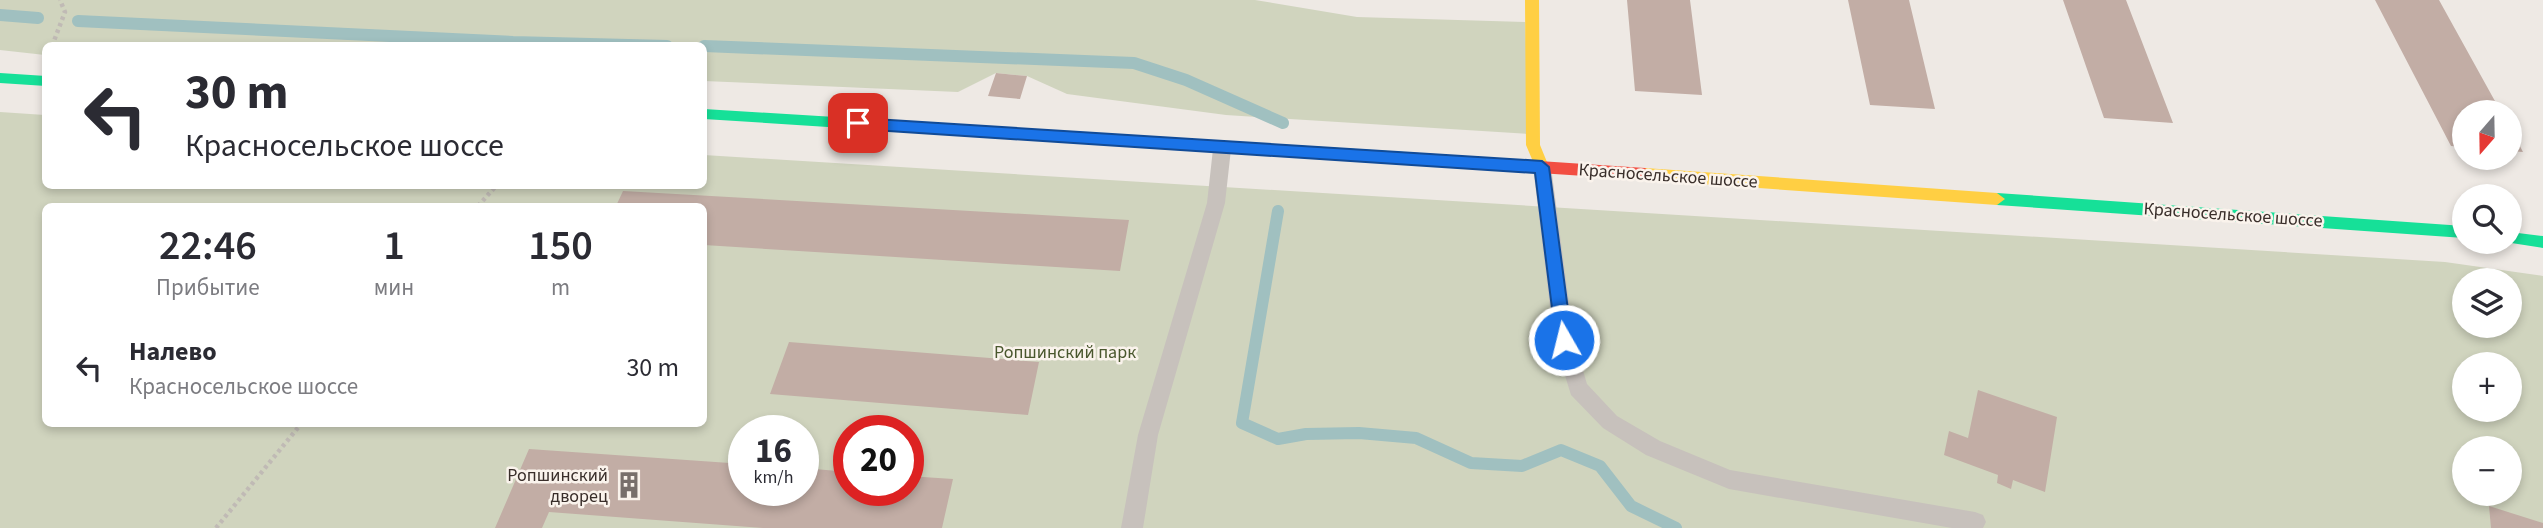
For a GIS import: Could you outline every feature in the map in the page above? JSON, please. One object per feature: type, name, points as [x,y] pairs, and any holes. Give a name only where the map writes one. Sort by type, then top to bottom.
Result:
[{"type":"main road","points":[[1532,0],[1533,145],[1542,167]]},
{"type":"main road","points":[[0,78],[42,80]]},
{"type":"main road","name":"Красносельское шоссе","points":[[707,114],[1222,149],[1542,167],[2452,231]]},
{"type":"main road","points":[[2522,239],[2543,242]]},
{"type":"lane","points":[[1132,528],[1148,435],[1216,202],[1222,149]]},
{"type":"lane","points":[[1542,167],[1564,340],[1578,388],[1610,422],[1653,448],[1729,479],[1975,522]]},
{"type":"path","points":[[54,42],[65,12],[60,0]]},
{"type":"path","points":[[481,203],[493,189]]},
{"type":"path","points":[[216,528],[299,427]]},
{"type":"green space","points":[[0,0],[1255,0],[1357,17],[1525,22],[1530,134],[1226,115],[1067,94],[1027,76],[996,73],[958,92],[707,81],[707,42],[42,42],[42,55],[0,50]]},
{"type":"green space","name":"Ропшинский парк","points":[[0,112],[42,115],[42,189],[707,189],[707,155],[2445,262],[2487,268],[2452,268],[2452,338],[2522,338],[2522,273],[2543,276],[2543,528],[0,528]]},
{"type":"building","points":[[1627,0],[1690,0],[1702,95],[1635,91]]},
{"type":"building","points":[[1848,0],[1909,0],[1935,109],[1870,105]]},
{"type":"building","points":[[2063,0],[2126,0],[2173,123],[2104,118]]},
{"type":"building","points":[[2375,0],[2439,0],[2494,100],[2452,100],[2451,146]]},
{"type":"building","points":[[996,73],[1027,76],[1020,99],[988,96]]},
{"type":"building","points":[[623,191],[1129,220],[1120,271],[707,245],[707,203],[617,203]]},
{"type":"building","points":[[789,342],[1039,362],[1028,415],[770,394]]},
{"type":"building","points":[[1978,390],[2057,417],[2045,492],[2013,480],[2011,489],[1997,483],[1998,475],[1944,455],[1949,431],[1968,438]]},
{"type":"building","name":"Ропшинский дворец","points":[[529,449],[728,463],[728,506],[819,506],[819,469],[833,471],[833,506],[924,506],[924,477],[953,479],[942,528],[763,528],[549,512],[542,528],[495,528]]},
{"type":"building","points":[[2489,506],[2543,523],[2543,528],[2491,528]]},
{"type":"waterway","points":[[0,15],[38,18]]},
{"type":"waterway","points":[[78,21],[513,42]]},
{"type":"waterway","points":[[707,46],[1134,63],[1186,80],[1283,123]]},
{"type":"waterway","points":[[1278,211],[1242,423],[1278,439],[1306,434],[1359,433],[1416,438],[1471,463],[1522,466],[1561,450],[1600,466],[1631,506],[1676,528]]},
{"type":"traffic: fast","points":[[0,78],[42,81]]},
{"type":"traffic: fast","points":[[707,114],[1404,158]]},
{"type":"traffic: fast","points":[[1997,199],[2452,231]]},
{"type":"traffic: fast","points":[[2522,239],[2543,242]]},
{"type":"traffic: slow","points":[[1532,0],[1533,145],[1542,167]]},
{"type":"traffic: slow","points":[[1645,174],[1997,199]]},
{"type":"traffic: jam","points":[[1404,158],[1645,174]]},
{"type":"place","name":"Ропшинский дворец","points":[[629,485]]},
{"type":"route","points":[[858,123],[1222,149],[1542,167],[1564,340]]}]
